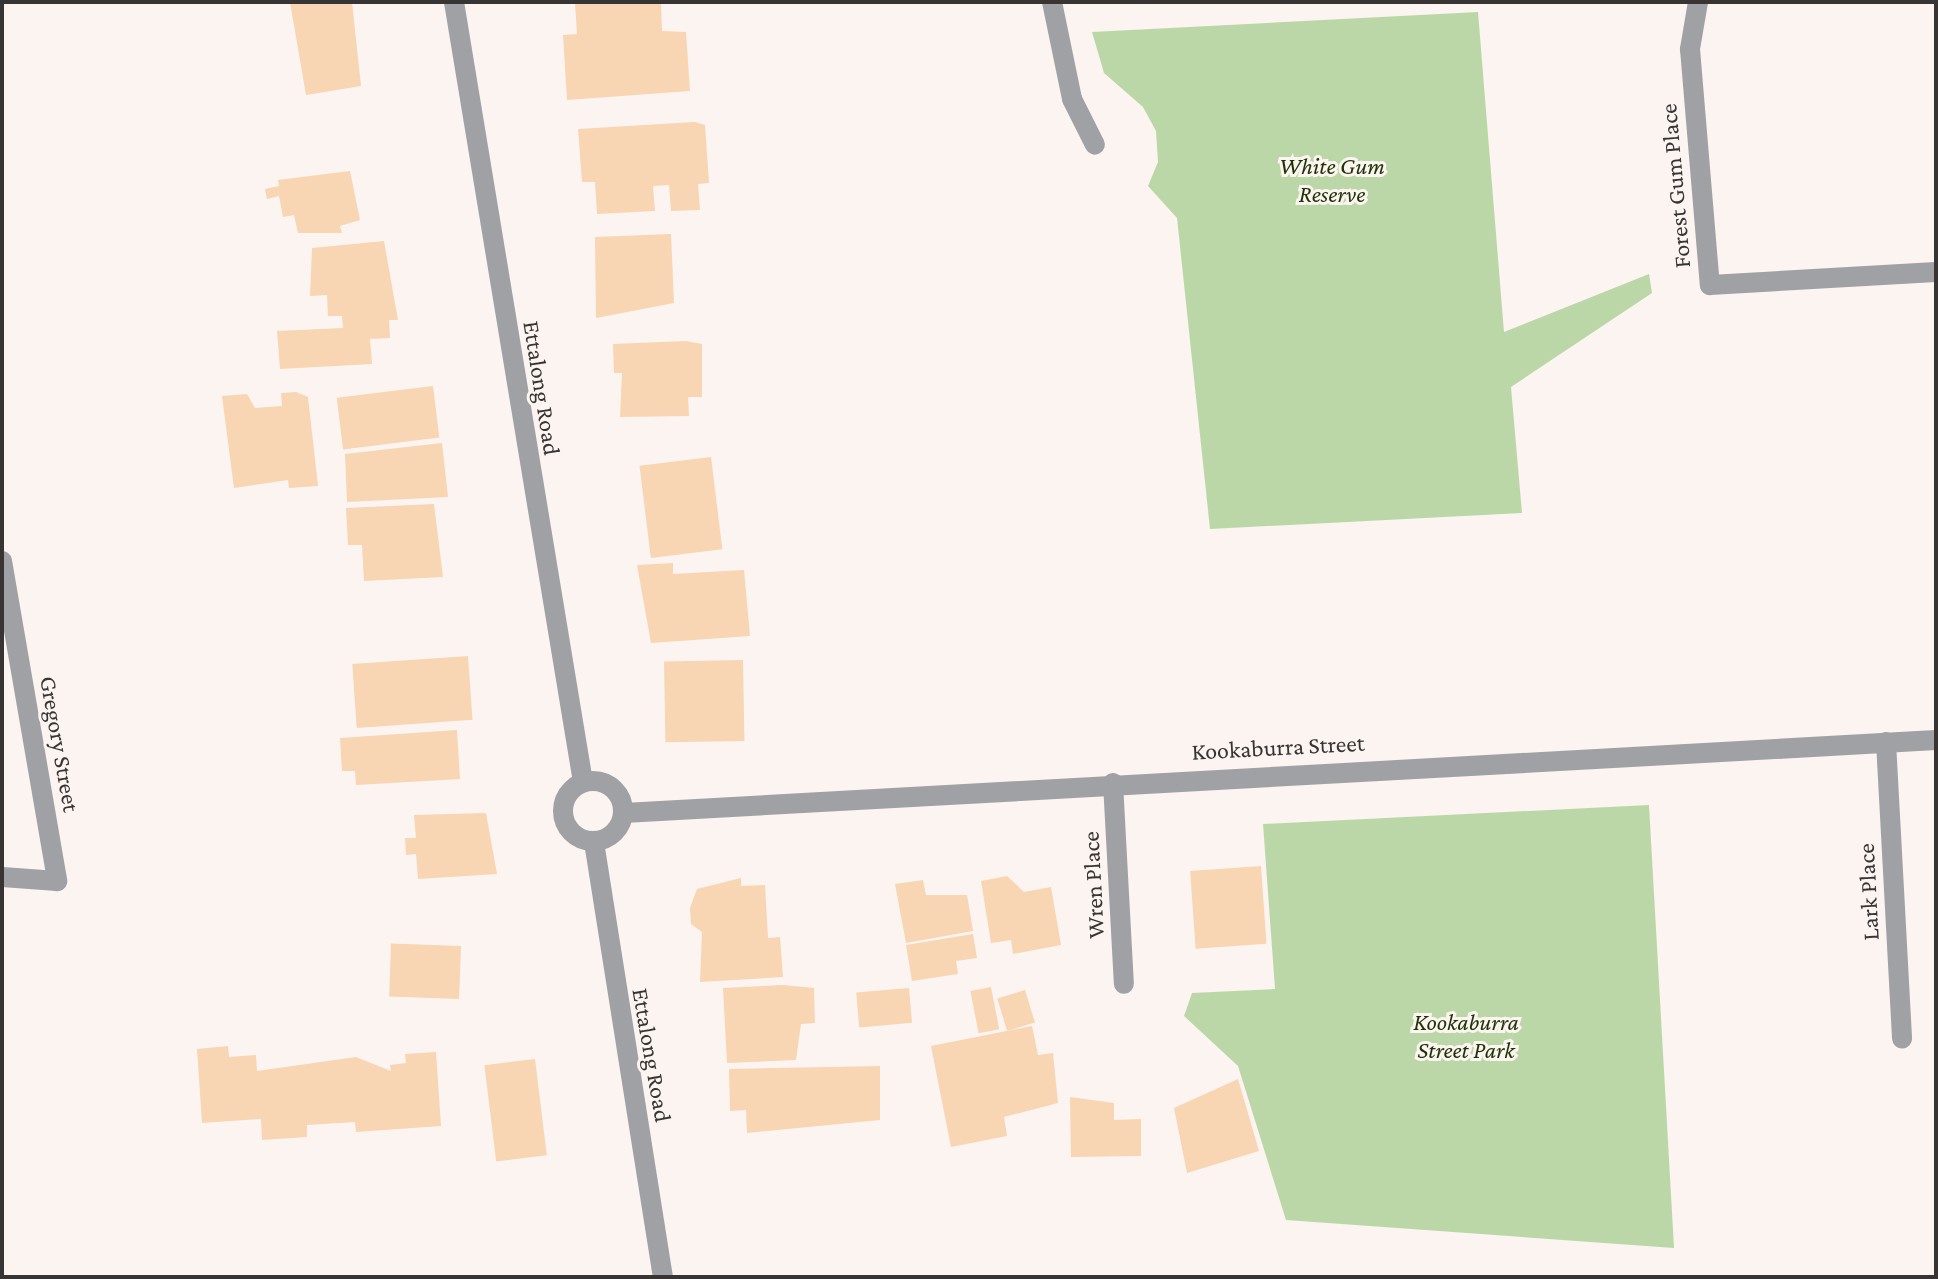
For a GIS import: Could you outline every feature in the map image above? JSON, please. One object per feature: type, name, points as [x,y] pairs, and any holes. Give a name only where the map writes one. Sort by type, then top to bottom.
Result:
[{"type":"street","name":"Ettalong Road","points":[[454,2],[583,782]]},
{"type":"street","points":[[1052,2],[1072,99],[1095,145]]},
{"type":"street","name":"Forest Gum Place","points":[[1698,2],[1690,49],[1710,285],[1936,272]]},
{"type":"street","name":"Gregory Street","points":[[2,561],[57,881],[2,877]]},
{"type":"street","name":"Kookaburra Street","points":[[624,813],[1113,783],[1936,740]]},
{"type":"street","name":"Lark Place","points":[[1886,742],[1902,1039]]},
{"type":"street","points":[[583,782],[611,786],[624,813],[612,835],[594,842],[576,837],[564,822],[564,802],[583,782]]},
{"type":"street","name":"Wren Place","points":[[1113,783],[1124,984]]},
{"type":"street","name":"Ettalong Road","points":[[594,842],[661,1267]]},
{"type":"green space","name":"White Gum Reserve","points":[[1478,12],[1504,332],[1649,274],[1652,293],[1511,387],[1522,513],[1210,529],[1177,218],[1148,186],[1158,162],[1156,131],[1143,107],[1104,73],[1092,32]]},
{"type":"green space","name":"Kookaburra Street Park","points":[[1649,805],[1674,1248],[1286,1220],[1238,1066],[1184,1016],[1192,993],[1275,989],[1263,824]]},
{"type":"building","points":[[290,2],[352,2],[361,86],[306,95]]},
{"type":"building","points":[[575,2],[661,2],[662,31],[686,32],[690,91],[567,100],[563,35],[577,34]]},
{"type":"building","points":[[695,122],[705,125],[709,183],[698,184],[700,210],[671,211],[669,185],[653,186],[655,211],[597,214],[595,182],[582,182],[578,129]]},
{"type":"building","points":[[350,171],[360,220],[340,226],[342,233],[298,233],[294,215],[283,217],[279,196],[267,199],[265,189],[279,186],[278,180]]},
{"type":"building","points":[[671,234],[674,303],[596,318],[595,237]]},
{"type":"building","points":[[384,241],[398,320],[389,320],[390,338],[370,339],[372,364],[280,369],[277,331],[343,328],[342,316],[328,316],[327,295],[310,296],[312,248]]},
{"type":"building","points":[[686,341],[702,344],[702,397],[688,397],[689,416],[620,417],[622,373],[614,373],[613,344]]},
{"type":"building","points":[[433,386],[439,438],[343,449],[337,398]]},
{"type":"building","points":[[296,392],[308,397],[318,486],[289,488],[288,480],[234,488],[222,396],[247,394],[255,408],[282,406],[281,393]]},
{"type":"building","points":[[442,443],[448,497],[347,502],[345,454]]},
{"type":"building","points":[[711,457],[722,549],[651,558],[640,466]]},
{"type":"building","points":[[434,504],[443,577],[364,581],[362,545],[348,545],[346,508]]},
{"type":"building","points":[[673,563],[673,574],[744,570],[750,636],[651,643],[637,565]]},
{"type":"building","points":[[468,656],[472,720],[357,728],[352,664]]},
{"type":"building","points":[[743,660],[744,741],[665,742],[664,661]]},
{"type":"building","points":[[457,730],[460,779],[356,785],[355,771],[342,771],[340,738]]},
{"type":"building","points":[[486,813],[497,874],[418,879],[416,854],[406,855],[405,838],[416,838],[414,815]]},
{"type":"building","points":[[1261,866],[1266,944],[1196,949],[1190,871]]},
{"type":"building","points":[[1007,876],[1024,892],[1051,887],[1061,945],[1013,954],[1011,940],[991,943],[981,881]]},
{"type":"building","points":[[741,878],[741,886],[765,885],[768,938],[780,937],[783,977],[700,982],[702,932],[691,924],[690,908],[697,889]]},
{"type":"building","points":[[923,880],[926,895],[967,895],[973,931],[906,943],[895,884]]},
{"type":"building","points":[[973,934],[977,958],[956,961],[958,974],[912,981],[906,945]]},
{"type":"building","points":[[391,944],[461,946],[459,999],[389,997]]},
{"type":"building","points":[[783,985],[814,988],[815,1023],[801,1024],[796,1060],[727,1063],[723,988]]},
{"type":"building","points":[[991,987],[999,1029],[979,1033],[970,991]]},
{"type":"building","points":[[909,988],[912,1023],[859,1027],[856,993]]},
{"type":"building","points":[[1025,990],[1035,1023],[1007,1031],[997,998]]},
{"type":"building","points":[[1032,1026],[1038,1055],[1053,1053],[1058,1103],[1004,1117],[1007,1136],[951,1147],[931,1046]]},
{"type":"building","points":[[228,1046],[229,1057],[256,1055],[257,1071],[356,1057],[391,1071],[390,1065],[406,1063],[405,1054],[436,1052],[441,1126],[356,1132],[355,1122],[307,1125],[307,1137],[262,1140],[261,1119],[202,1123],[197,1049]]},
{"type":"building","points":[[535,1059],[547,1155],[496,1161],[484,1065]]},
{"type":"building","points":[[880,1066],[880,1120],[747,1133],[746,1110],[730,1111],[729,1069]]},
{"type":"building","points":[[1238,1079],[1259,1151],[1187,1173],[1174,1108]]},
{"type":"building","points":[[1070,1097],[1114,1103],[1114,1120],[1141,1119],[1141,1156],[1071,1157]]}]
